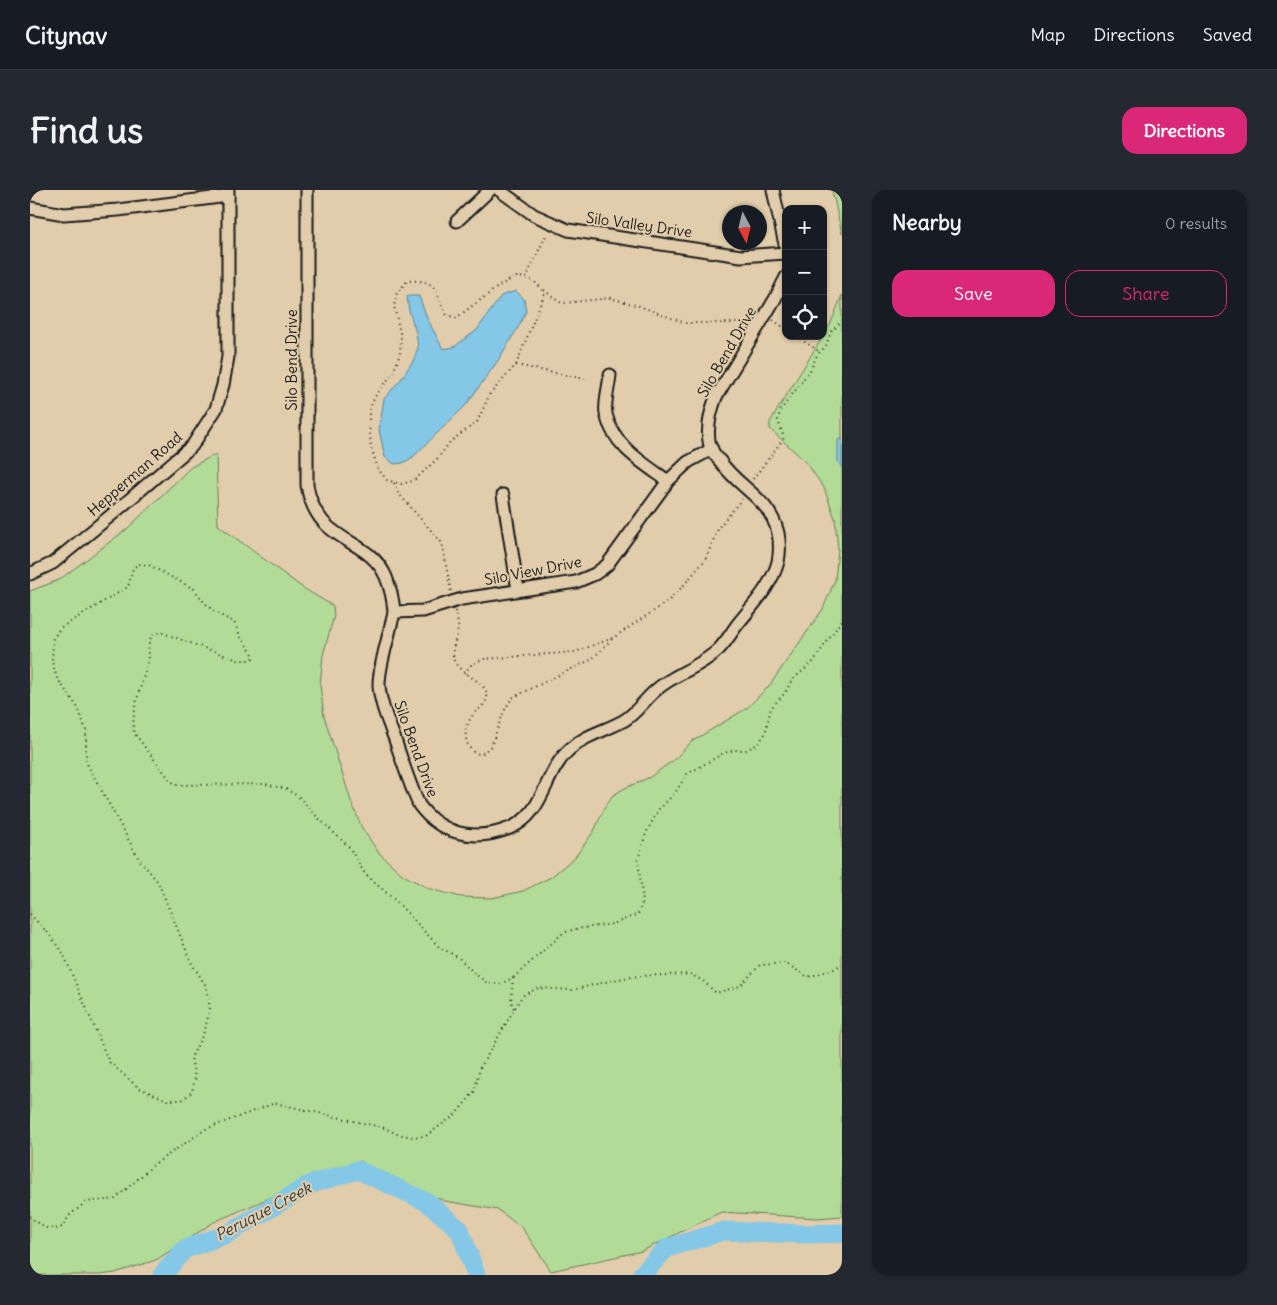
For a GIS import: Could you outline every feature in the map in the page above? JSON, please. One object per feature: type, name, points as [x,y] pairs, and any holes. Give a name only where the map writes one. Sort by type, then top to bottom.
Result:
[{"type":"street","name":"Silo Bend Drive","points":[[307,190],[307,485],[310,498],[314,510],[322,522],[333,532],[369,556],[379,565],[386,576],[394,612],[380,672],[379,686],[385,710],[419,805],[428,816],[441,826],[457,833],[485,835],[512,827],[524,820],[536,808],[552,772],[568,751],[582,740],[625,720],[657,689],[719,649],[769,584],[778,562],[780,544],[776,523],[762,501],[728,473],[712,449],[709,426],[711,411],[716,397],[782,285]]},
{"type":"street","points":[[457,221],[490,190]]},
{"type":"street","name":"Silo Valley Drive","points":[[499,190],[534,215],[568,230],[741,256],[782,251]]},
{"type":"street","points":[[773,190],[786,250]]},
{"type":"street","points":[[30,208],[64,214],[100,212],[228,193]]},
{"type":"street","name":"Hepperman Road","points":[[30,574],[53,563],[116,512],[192,446],[216,408],[223,385],[228,357],[228,193]]},
{"type":"street","points":[[610,375],[606,412],[613,434],[629,453],[668,481]]},
{"type":"street","name":"Silo View Drive","points":[[394,612],[422,611],[462,599],[576,582],[595,574],[607,565],[668,481],[688,462],[712,449]]},
{"type":"street","points":[[503,495],[518,590]]},
{"type":"path","points":[[526,278],[547,232]]},
{"type":"path","points":[[542,289],[543,299],[516,364],[490,394],[480,419],[474,426],[450,442],[438,458],[419,476],[406,483],[394,483],[382,475],[371,447],[369,423],[371,404],[393,373],[401,349],[400,329],[394,306],[397,293],[408,281],[432,285],[437,289],[447,315],[456,318],[507,281],[516,278],[526,278],[539,285],[559,302],[610,298],[639,306],[685,324],[741,323],[752,325]]},
{"type":"path","points":[[771,318],[782,326]]},
{"type":"path","points":[[750,483],[784,438],[778,414],[826,346],[831,332],[842,321]]},
{"type":"path","points":[[802,340],[820,352]]},
{"type":"path","points":[[516,364],[586,379]]},
{"type":"path","points":[[394,483],[398,493],[442,543],[452,595]]},
{"type":"path","points":[[455,609],[458,628],[453,648],[453,658],[464,673],[484,685],[487,691],[485,704],[470,718],[466,731],[470,748],[476,754],[480,754],[491,746],[504,711],[512,698],[592,659],[613,638],[667,602],[705,560],[719,528],[746,495]]},
{"type":"path","points":[[30,914],[63,953],[109,1062],[139,1088],[167,1100],[182,1100],[192,1092],[195,1078],[191,1058],[206,1030],[210,1008],[206,986],[192,964],[158,882],[139,859],[86,762],[86,730],[78,708],[57,678],[52,662],[53,639],[60,628],[128,587],[133,568],[139,564],[148,565],[194,589],[214,612],[234,622],[253,654],[253,658],[248,660],[238,660],[160,632],[152,635],[147,644],[149,659],[139,690],[133,724],[134,733],[170,780],[176,785],[265,784],[286,789],[299,797],[312,813],[349,847],[365,874],[397,902],[439,947],[458,956],[487,983],[500,984],[513,978],[563,933],[575,929],[613,924],[638,914],[643,901],[638,860],[646,833],[659,809],[675,793],[688,774],[724,753],[734,750],[746,750],[758,744],[765,734],[771,708],[785,694],[792,680],[813,662],[842,620]]},
{"type":"path","points":[[464,673],[472,664],[484,659],[575,652],[613,638]]},
{"type":"path","points":[[30,1216],[47,1228],[55,1230],[62,1227],[70,1216],[86,1202],[116,1199],[156,1163],[206,1129],[275,1103],[385,1128],[398,1134],[426,1136],[456,1114],[474,1092],[480,1068],[522,996],[538,988],[572,990],[618,979],[690,974],[703,981],[716,994],[740,986],[760,965],[785,964],[808,977],[834,969],[842,964]]},
{"type":"path","points":[[513,978],[511,1001],[514,1010]]},
{"type":"green space","points":[[832,190],[842,190],[842,234],[841,230]]},
{"type":"green space","points":[[842,295],[842,1216],[817,1218],[721,1212],[642,1251],[551,1271],[522,1228],[498,1210],[445,1201],[383,1178],[361,1161],[322,1175],[214,1222],[156,1260],[115,1273],[100,1275],[30,1275],[30,591],[59,580],[127,529],[191,467],[216,454],[218,525],[303,588],[333,606],[334,616],[323,655],[320,685],[324,716],[351,801],[362,828],[379,853],[403,875],[430,889],[461,897],[492,898],[523,891],[551,877],[575,857],[594,831],[612,796],[650,777],[675,759],[691,742],[747,708],[769,686],[823,609],[835,580],[838,549],[835,518],[824,488],[806,462],[770,429],[770,422],[821,340],[827,340],[827,329]]},
{"type":"water","points":[[516,291],[524,299],[526,311],[497,362],[466,405],[413,457],[403,463],[394,464],[385,457],[379,430],[384,399],[413,361],[418,348],[407,296],[419,296],[427,318],[443,349],[454,347],[477,330],[501,296]]},
{"type":"water","points":[[842,438],[842,468],[838,462],[838,440]]},
{"type":"waterway","name":"Peruque Creek","points":[[162,1275],[185,1249],[227,1234],[311,1184],[358,1170],[427,1202],[460,1230],[476,1275]]},
{"type":"waterway","name":"Peruque Creek","points":[[641,1275],[667,1248],[724,1231],[807,1234],[842,1233]]}]
